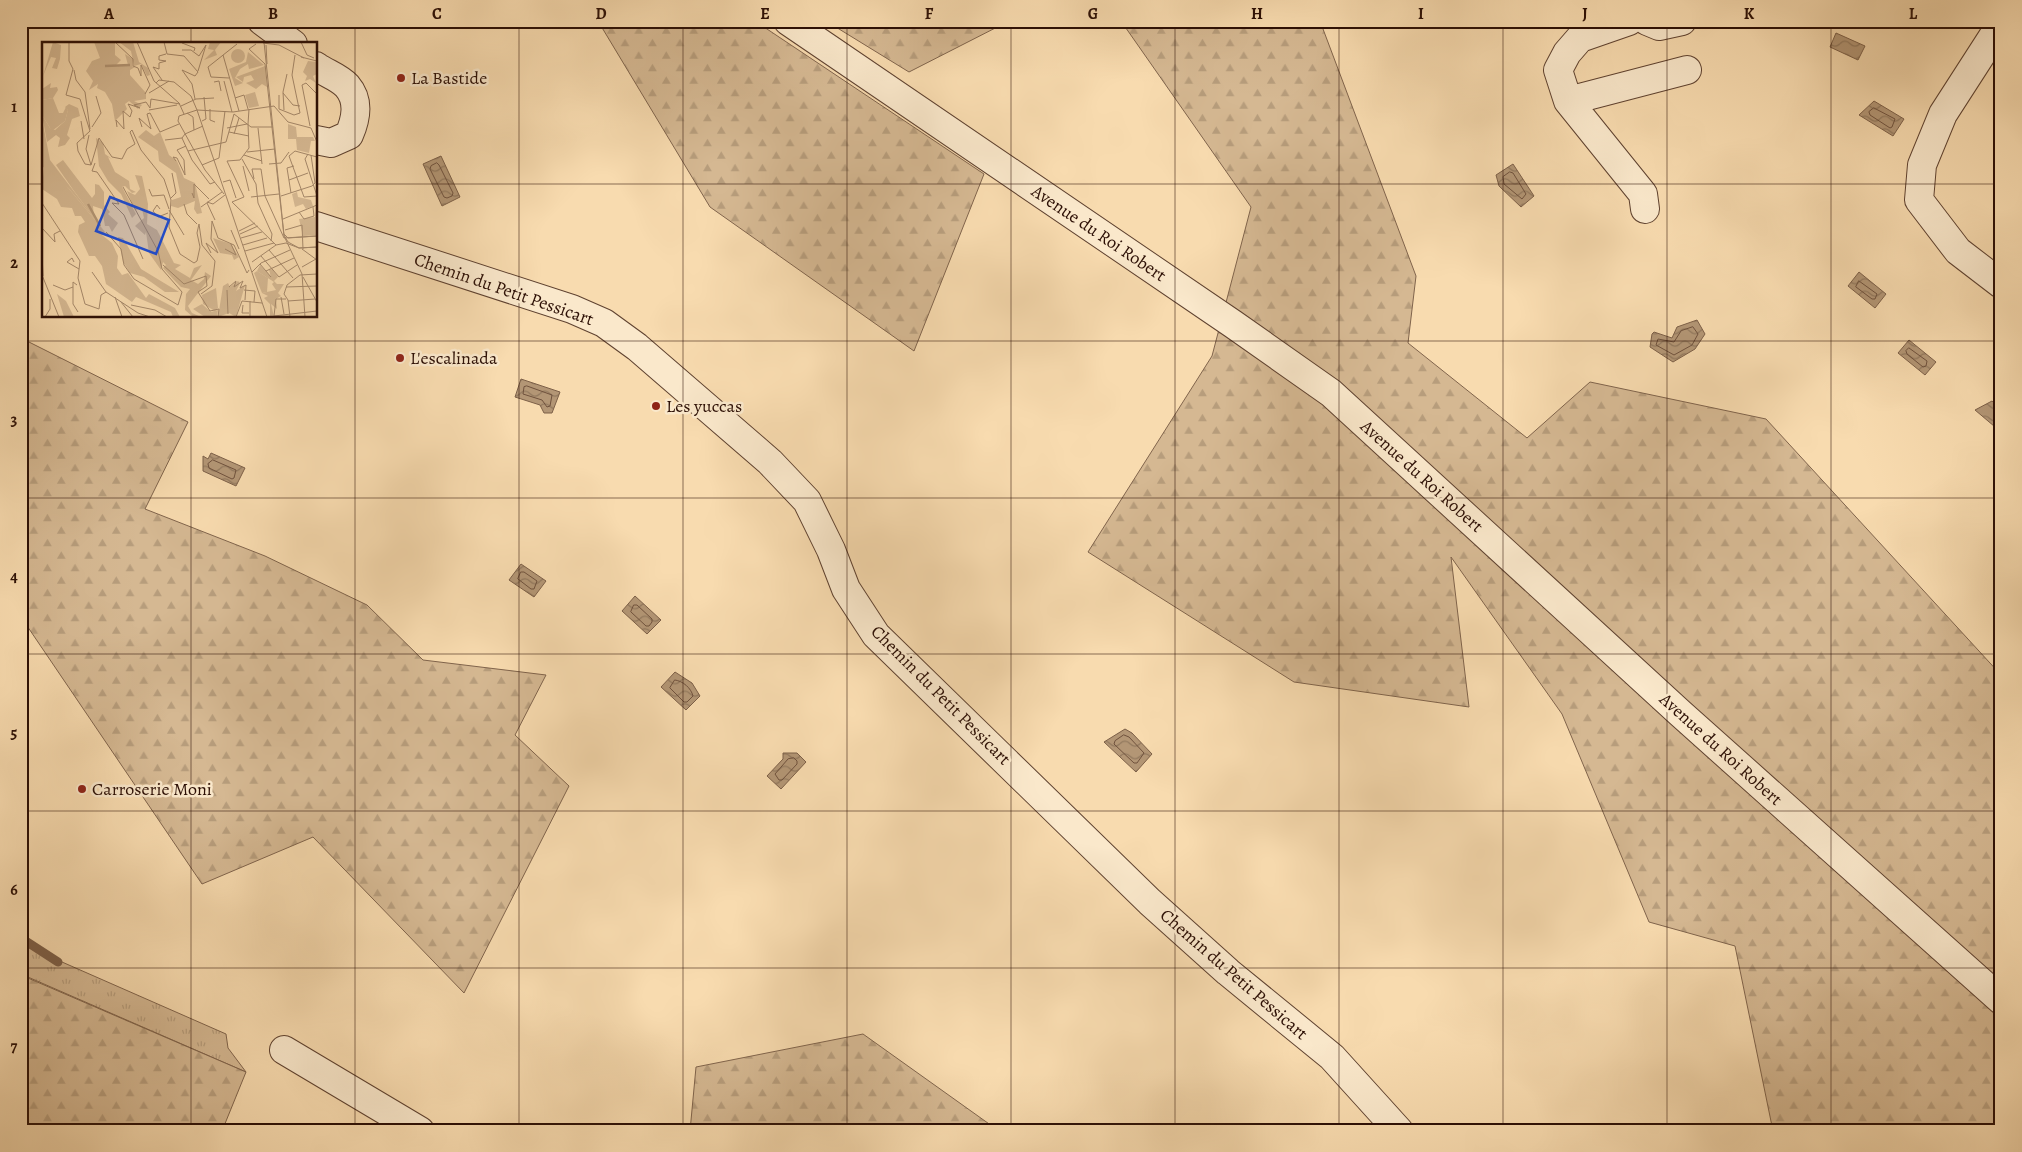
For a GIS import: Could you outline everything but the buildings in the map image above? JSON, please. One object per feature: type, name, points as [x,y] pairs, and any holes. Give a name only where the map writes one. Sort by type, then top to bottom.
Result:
[{"type":"street","points":[[262,21],[290,42]]},
{"type":"street","name":"Avenue du Roi Robert","points":[[788,21],[1331,393],[1680,713],[2001,1000]]},
{"type":"street","points":[[1629,21],[1580,38],[1567,53],[1558,70],[1568,101],[1643,194],[1645,209]]},
{"type":"street","points":[[1647,21],[1659,26],[1682,21]]},
{"type":"street","points":[[2001,24],[1943,114],[1922,166],[1920,200],[1958,251],[2001,284]]},
{"type":"street","points":[[318,67],[347,86],[356,104],[355,120],[348,135],[331,143],[318,140]]},
{"type":"street","points":[[1568,101],[1687,70]]},
{"type":"street","name":"Chemin du Petit Pessicart","points":[[318,227],[572,309],[604,323],[637,347],[770,462],[807,501],[831,550],[846,590],[876,635],[1150,902],[1228,972],[1332,1057],[1399,1131]]},
{"type":"street","points":[[284,1050],[420,1131]]},
{"type":"green space","points":[[598,21],[755,21],[984,174],[914,351],[710,207]]},
{"type":"green space","points":[[826,21],[1009,21],[909,72]]},
{"type":"green space","points":[[1121,21],[1320,21],[1416,276],[1408,343],[1527,438],[1590,382],[1766,419],[2001,675],[2001,1131],[1773,1131],[1735,946],[1649,922],[1562,714],[1451,557],[1469,707],[1294,682],[1088,552],[1212,356],[1251,207]]},
{"type":"green space","points":[[21,338],[188,422],[145,509],[265,556],[367,605],[423,660],[546,675],[515,735],[569,786],[464,993],[313,837],[202,884],[21,617]]},
{"type":"green space","points":[[21,944],[226,1034],[228,1048],[246,1072],[21,974]]},
{"type":"green space","points":[[21,975],[246,1072],[222,1131],[21,1131]]},
{"type":"green space","points":[[863,1034],[999,1131],[690,1131],[696,1067]]},
{"type":"water","points":[[1836,33],[1865,46],[1858,60],[1830,47]]},
{"type":"water","points":[[1874,101],[1904,119],[1893,136],[1859,115]]},
{"type":"water","points":[[441,156],[460,197],[442,206],[423,164]]},
{"type":"water","points":[[1513,164],[1534,196],[1521,207],[1499,186],[1496,175]]},
{"type":"water","points":[[1859,272],[1886,294],[1875,308],[1848,286]]},
{"type":"water","points":[[1697,320],[1705,334],[1695,349],[1673,362],[1650,347],[1654,332],[1672,338],[1677,327]]},
{"type":"water","points":[[1909,340],[1936,362],[1925,375],[1898,353]]},
{"type":"water","points":[[521,379],[560,392],[552,413],[544,413],[540,405],[515,397]]},
{"type":"water","points":[[1992,401],[2001,409],[2001,432],[1975,410]]},
{"type":"water","points":[[211,453],[245,468],[236,486],[203,471],[203,456],[208,459]]},
{"type":"water","points":[[521,564],[546,581],[534,597],[509,580]]},
{"type":"water","points":[[635,596],[661,620],[647,634],[622,611]]},
{"type":"water","points":[[675,672],[692,683],[700,696],[686,710],[661,687]]},
{"type":"water","points":[[1125,729],[1132,733],[1152,754],[1136,772],[1104,742]]},
{"type":"water","points":[[783,753],[797,753],[806,762],[781,789],[767,776],[783,759]]},
{"type":"waterway","points":[[21,938],[58,962]]},
{"type":"place","name":"La Bastide","points":[[401,78]]},
{"type":"place","name":"L'escalinada","points":[[400,358]]},
{"type":"place","name":"Les yuccas","points":[[656,406]]},
{"type":"place","name":"Carroserie Moni","points":[[82,789]]}]
